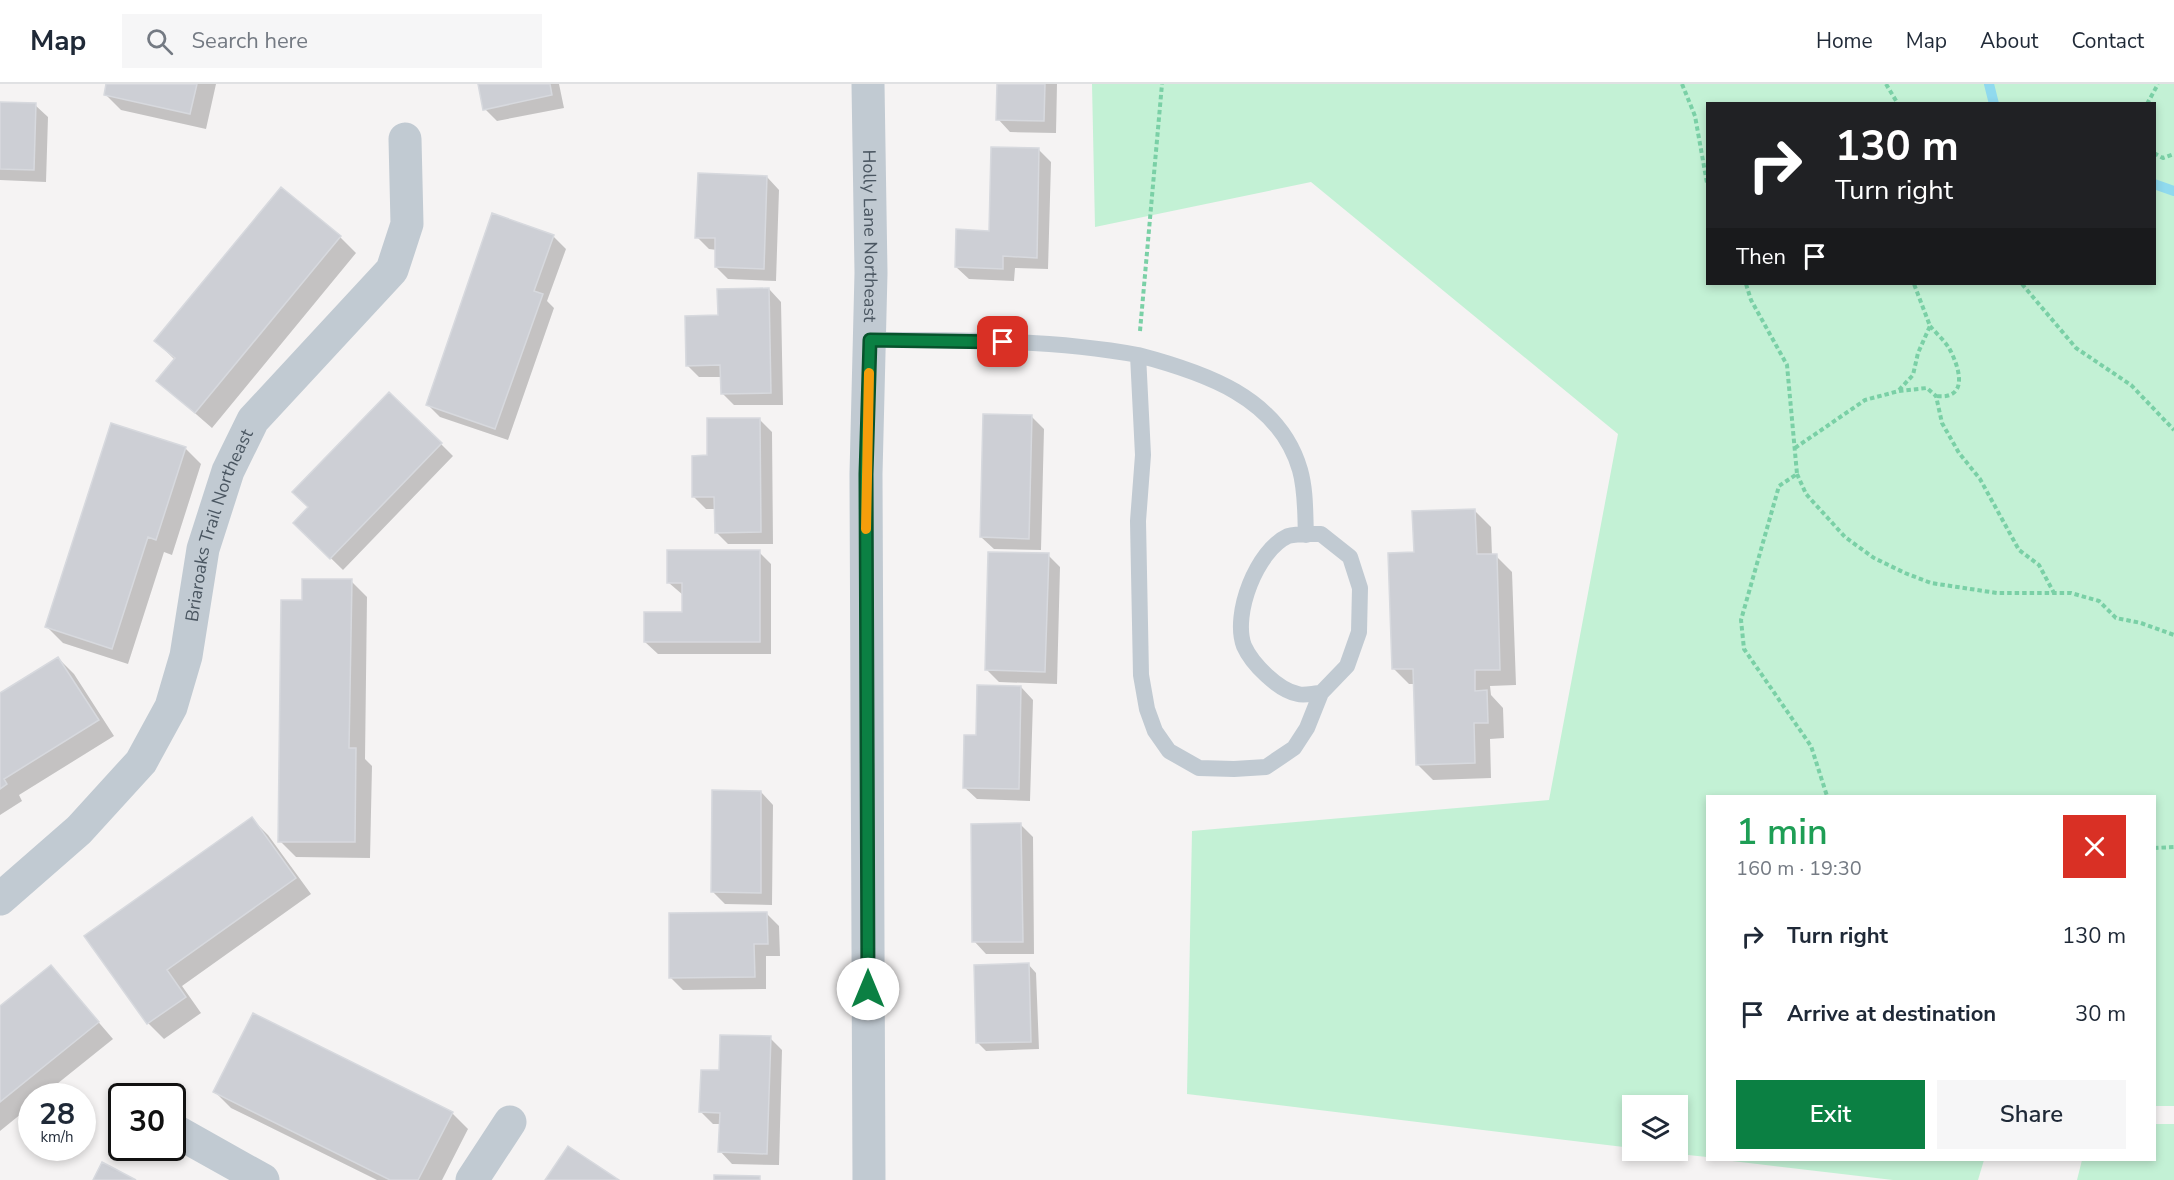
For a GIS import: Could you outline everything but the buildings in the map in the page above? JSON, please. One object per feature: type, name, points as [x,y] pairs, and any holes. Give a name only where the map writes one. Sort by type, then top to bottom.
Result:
[{"type":"street","name":"Holly Lane Northeast","points":[[868,84],[871,273],[866,474],[869,1180]]},
{"type":"street","name":"Briaroaks Trail Northeast","points":[[0,899],[79,830],[141,762],[171,707],[186,656],[203,549],[228,471],[253,420],[392,270],[407,224],[405,139]]},
{"type":"street","points":[[471,1180],[510,1122]]},
{"type":"street","points":[[186,1137],[263,1180]]},
{"type":"lane","points":[[870,340],[981,341],[1090,346],[1188,368],[1237,391],[1279,427],[1300,469],[1306,535]]},
{"type":"lane","points":[[1138,355],[1143,455],[1138,521],[1141,675],[1147,709],[1155,731],[1169,751],[1199,768],[1234,770],[1266,767],[1294,748],[1307,728],[1321,693],[1347,666],[1359,632],[1360,588],[1350,557],[1321,534],[1289,536],[1264,558],[1248,586],[1242,617],[1244,644],[1260,671],[1298,694],[1321,693]]},
{"type":"path","points":[[1138,355],[1162,84]]},
{"type":"path","points":[[1682,84],[1695,116],[1706,177]]},
{"type":"path","points":[[1886,84],[1897,102]]},
{"type":"path","points":[[2148,102],[2158,84]]},
{"type":"path","points":[[2156,154],[2163,158],[2174,154]]},
{"type":"path","points":[[1746,285],[1751,300],[1787,365],[1797,474],[1806,495],[1823,515],[1874,558],[1931,583],[1997,593],[2072,593],[2099,601],[2116,618],[2141,623],[2174,635]]},
{"type":"path","points":[[1795,448],[1864,400],[1899,391],[1927,388],[1936,396],[1948,398],[1956,392],[1960,383],[1948,347],[1930,326],[1914,285]]},
{"type":"path","points":[[2023,285],[2076,348],[2131,385],[2174,430]]},
{"type":"path","points":[[1899,391],[1913,375],[1930,326]]},
{"type":"path","points":[[1936,396],[1942,423],[1959,453],[1980,478],[2019,550],[2039,565],[2054,593]]},
{"type":"path","points":[[1797,474],[1779,486],[1741,620],[1744,649],[1811,746],[1827,795]]},
{"type":"path","points":[[2156,848],[2174,848]]},
{"type":"green space","points":[[1092,84],[2174,84],[2174,1106],[2156,1106],[2156,795],[1706,795],[1706,1157],[1688,1155],[1688,1095],[1622,1095],[1622,1147],[1187,1094],[1192,831],[1549,800],[1618,434],[1311,182],[1095,227]]},
{"type":"green space","points":[[2156,1124],[2174,1124],[2174,1180],[2077,1180],[2082,1161],[2156,1161]]},
{"type":"green space","points":[[1732,1161],[1984,1161],[1978,1180],[1893,1180]]},
{"type":"waterway","points":[[1989,84],[1994,102]]},
{"type":"waterway","points":[[2156,185],[2174,191]]},
{"type":"slow traffic","points":[[866,529],[869,373]]},
{"type":"route","points":[[868,989],[866,474],[870,340],[1003,342]]}]
